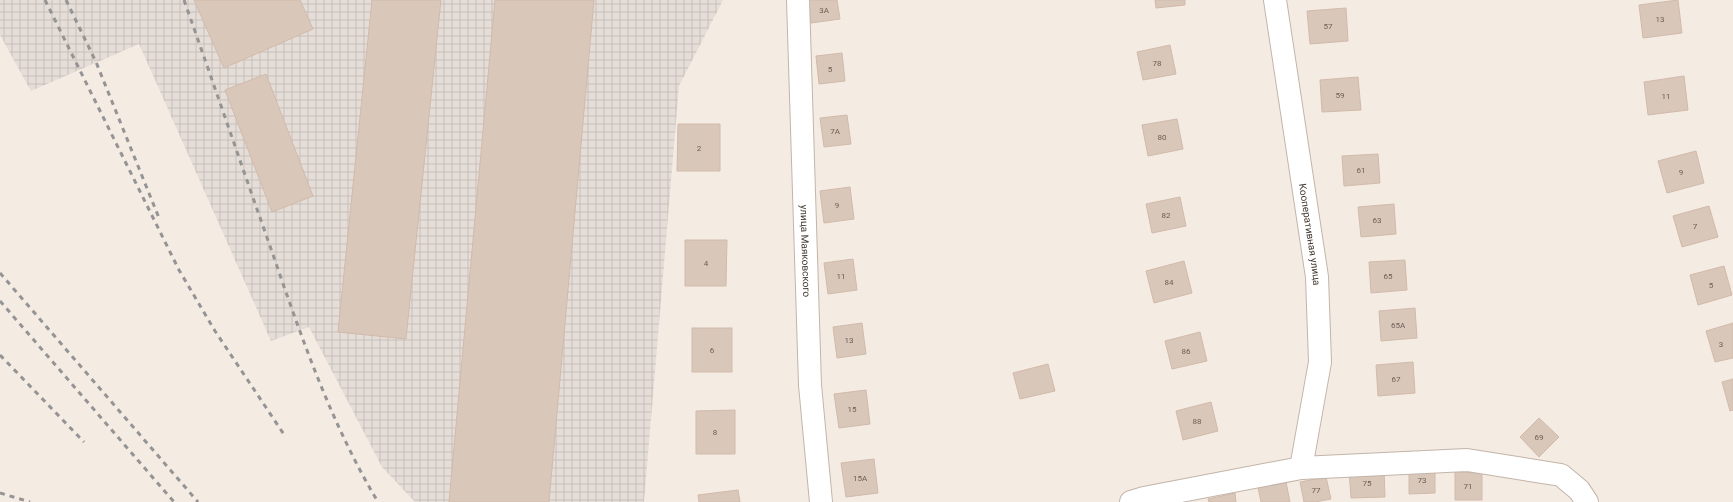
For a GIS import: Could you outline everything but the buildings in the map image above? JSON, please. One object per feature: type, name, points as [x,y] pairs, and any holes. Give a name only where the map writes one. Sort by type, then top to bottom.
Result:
[{"type":"street","name":"улица Маяковского","points":[[798,0],[810,385],[821,502]]},
{"type":"street","name":"Кооперативная улица","points":[[1275,0],[1317,278],[1320,362],[1301,468]]},
{"type":"street","points":[[1131,502],[1301,468],[1467,460],[1561,476],[1579,490],[1587,502]]},
{"type":"shaded area","points":[[0,0],[723,0],[679,86],[644,502],[415,502],[382,467],[309,327],[271,341],[139,44],[31,91],[0,35]]},
{"type":"railway","points":[[45,0],[179,270],[215,331],[285,436]]},
{"type":"railway","points":[[66,0],[96,62],[159,218]]},
{"type":"railway","points":[[184,0],[317,377],[345,440],[378,502]]},
{"type":"railway","points":[[0,273],[198,502]]},
{"type":"railway","points":[[0,301],[174,502]]},
{"type":"railway","points":[[0,355],[84,442]]},
{"type":"railway","points":[[0,493],[30,502]]}]
